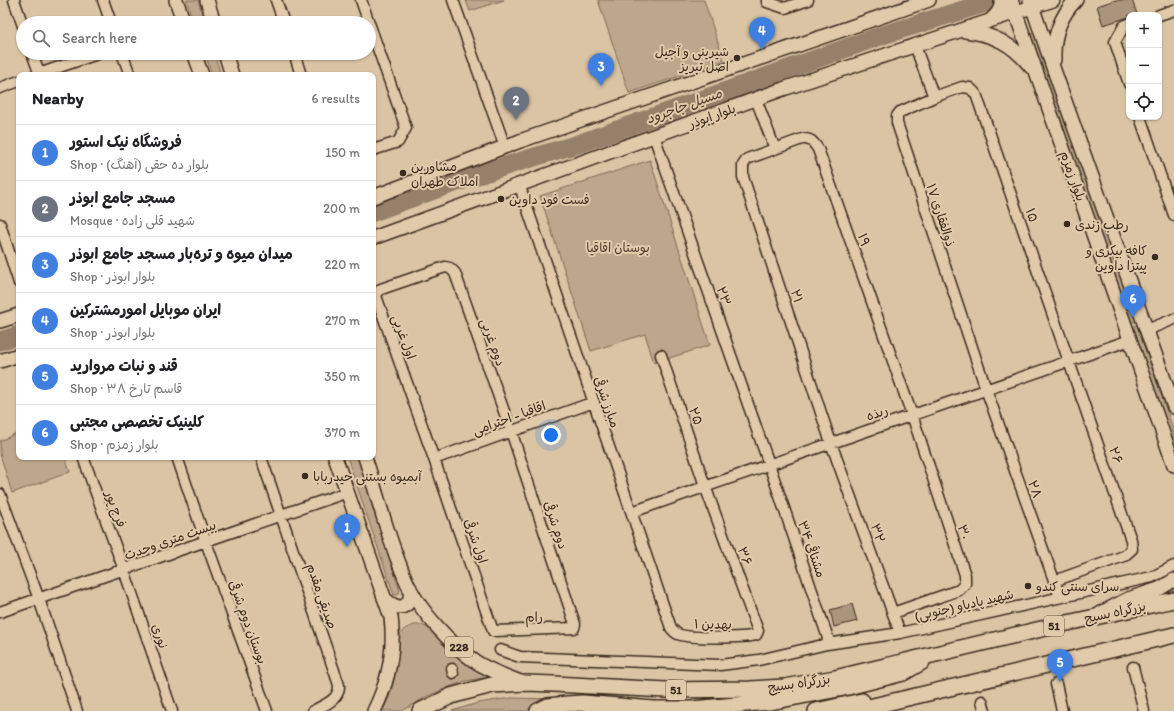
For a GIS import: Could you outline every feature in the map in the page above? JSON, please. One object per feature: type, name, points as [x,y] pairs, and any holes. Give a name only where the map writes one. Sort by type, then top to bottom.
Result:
[{"type":"highway","name":"بزرگراه بسیج","points":[[420,711],[430,705],[468,690],[526,683],[666,690],[785,687],[835,678],[1093,617],[1174,600]]},
{"type":"highway","points":[[852,711],[892,700],[1174,635]]},
{"type":"highway","points":[[538,711],[548,706],[583,703],[653,709],[692,708],[770,702],[844,688],[903,673],[934,654]]},
{"type":"highway","points":[[816,711],[863,701],[892,700]]},
{"type":"main road","points":[[176,0],[182,16]]},
{"type":"main road","points":[[206,0],[212,16]]},
{"type":"main road","points":[[376,196],[505,147],[929,0]]},
{"type":"main road","name":"بلوار ابوذر","points":[[376,237],[783,89],[989,21],[1008,4],[1031,4],[1053,0]]},
{"type":"main road","points":[[1054,70],[1054,46],[1058,30],[1065,13],[1076,0]]},
{"type":"main road","name":"بلوار زمزم","points":[[1008,4],[1037,74],[1174,465]]},
{"type":"main road","name":"بلوار زمزم","points":[[1031,4],[1174,407]]},
{"type":"main road","points":[[961,30],[992,36],[1002,41],[1023,57],[1037,74]]},
{"type":"main road","points":[[197,60],[201,72]]},
{"type":"main road","points":[[227,60],[231,72]]},
{"type":"main road","points":[[0,321],[16,316]]},
{"type":"main road","points":[[0,362],[16,356]]},
{"type":"main road","points":[[336,460],[392,623],[392,652],[388,675],[374,711]]},
{"type":"main road","name":"228","points":[[366,460],[398,559],[410,588],[431,619],[449,638],[474,660],[498,674],[526,683]]},
{"type":"main road","points":[[1093,617],[1128,599],[1159,589],[1174,580]]},
{"type":"main road","points":[[384,598],[393,606],[402,607],[409,601],[411,595],[410,588]]},
{"type":"street","points":[[14,0],[20,16]]},
{"type":"street","points":[[103,0],[109,16]]},
{"type":"street","points":[[276,0],[282,16]]},
{"type":"street","points":[[361,0],[367,16]]},
{"type":"street","points":[[453,0],[505,147]]},
{"type":"street","points":[[767,1],[785,8],[808,0]]},
{"type":"street","points":[[1162,14],[1174,10]]},
{"type":"street","points":[[1126,25],[1124,26],[1115,42],[1126,75]]},
{"type":"street","points":[[376,43],[406,128],[398,142],[376,149]]},
{"type":"street","points":[[915,46],[934,97]]},
{"type":"street","points":[[34,60],[38,72]]},
{"type":"street","points":[[47,72],[81,60]]},
{"type":"street","points":[[125,60],[129,72]]},
{"type":"street","points":[[296,60],[300,72]]},
{"type":"street","points":[[0,88],[16,82]]},
{"type":"street","name":"ذوالفقاری ۱۷","points":[[962,87],[900,112],[897,116],[897,123],[986,389]]},
{"type":"street","name":"۱۵","points":[[962,87],[970,88],[976,94],[1070,360]]},
{"type":"street","points":[[756,100],[775,149]]},
{"type":"street","points":[[1141,120],[1174,215]]},
{"type":"street","name":"۲۳","points":[[654,136],[769,464]]},
{"type":"street","name":"۱۹","points":[[747,159],[807,138],[814,142],[818,149],[912,415]]},
{"type":"street","name":"۲۱","points":[[747,159],[743,165],[743,176],[831,443]]},
{"type":"street","name":"مبارز شرقی","points":[[519,184],[671,628]]},
{"type":"street","points":[[0,224],[16,274]]},
{"type":"street","name":"دوم غربی","points":[[445,266],[450,268],[455,273],[512,431]]},
{"type":"street","name":"اول غربی","points":[[434,459],[376,296],[381,289],[445,266]]},
{"type":"street","points":[[1147,330],[1174,319]]},
{"type":"street","name":"ربذه","points":[[632,512],[1130,340]]},
{"type":"street","name":"۲۵","points":[[661,355],[706,486]]},
{"type":"street","name":"۲۶","points":[[1054,581],[1124,556],[1132,549],[1131,540],[1070,360]]},
{"type":"street","name":"۲۸","points":[[986,389],[1060,597]]},
{"type":"street","name":"اقاقیا - احترامی","points":[[434,459],[594,402]]},
{"type":"street","name":"۳۰","points":[[893,614],[959,590],[965,584],[965,575],[912,415]]},
{"type":"street","name":"دوم شرقی","points":[[512,431],[576,624],[575,628]]},
{"type":"street","name":"۳۲","points":[[831,443],[900,633]]},
{"type":"street","name":"اول شرقی","points":[[434,459],[493,631]]},
{"type":"street","name":"فرج پور","points":[[84,460],[124,570]]},
{"type":"street","name":"بوستان دوم شرقی","points":[[178,460],[267,711]]},
{"type":"street","name":"صدیقی مقدم","points":[[262,460],[339,685],[340,691],[337,696],[313,711]]},
{"type":"street","name":"۳۴ مشتاقی","points":[[769,464],[828,638],[827,644]]},
{"type":"street","name":"۳۶","points":[[706,486],[758,631],[756,635]]},
{"type":"street","name":"بیست متری وحدت","points":[[0,612],[348,492]]},
{"type":"street","points":[[0,494],[39,599],[77,711]]},
{"type":"street","name":"شهید پادیاو (جنوبی)","points":[[500,650],[520,657],[720,665],[759,660],[827,644],[900,633],[1152,577],[1174,566]]},
{"type":"street","name":"نوری","points":[[124,570],[172,711]]},
{"type":"street","name":"رام","points":[[493,631],[575,628]]},
{"type":"street","name":"بهدین ۱","points":[[671,628],[677,634],[687,636],[742,637],[756,635]]},
{"type":"street","points":[[1133,667],[1144,711]]},
{"type":"street","points":[[1056,684],[1062,711]]},
{"type":"green space","points":[[186,0],[198,0],[203,16],[192,16]]},
{"type":"green space","points":[[466,0],[504,0],[470,11]]},
{"type":"green space","points":[[598,0],[704,0],[724,61],[629,93]]},
{"type":"green space","points":[[1035,32],[1136,321],[1131,323],[1029,34]]},
{"type":"green space","points":[[207,60],[216,60],[220,72],[211,72]]},
{"type":"green space","name":"بوستان اقاقیا","points":[[650,160],[710,345],[654,363],[645,334],[591,351],[540,196]]},
{"type":"green space","points":[[1137,325],[1174,432],[1174,449],[1132,327]]},
{"type":"green space","points":[[16,433],[16,460],[66,460],[70,472],[12,493],[0,454],[0,441]]},
{"type":"green space","points":[[348,460],[360,460],[371,502],[400,591],[398,595],[394,595]]},
{"type":"green space","points":[[414,625],[422,625],[428,628],[458,656],[471,665],[494,676],[465,681],[426,697],[402,711],[382,711],[389,698],[393,683],[399,637],[404,630]]},
{"type":"green space","points":[[511,698],[560,699],[533,704],[527,711],[452,711],[478,703]]},
{"type":"building","points":[[1116,0],[1132,0],[1136,12],[1126,12],[1126,18],[1103,25],[1097,6]]},
{"type":"building","points":[[852,604],[857,621],[834,627],[830,610]]},
{"type":"waterway","name":"مسیل جاجرود","points":[[376,211],[475,176],[578,144],[883,35],[995,0]]},
{"type":"waterway","name":"مسیل جاجرود","points":[[0,341],[16,336]]},
{"type":"place","name":"ایران موبایل امورمشترکین","points":[[762,50]]},
{"type":"place","name":"شیرینی و آجیل اصل تبریز","points":[[737,58]]},
{"type":"place","name":"میدان میوه و تره‌بار مسجد جامع ابوذر","points":[[601,86]]},
{"type":"place","name":"مسجد جامع ابوذر","points":[[516,120]]},
{"type":"place","name":"مشاورین املاک طهران","points":[[403,173]]},
{"type":"place","name":"فست فود داوین","points":[[501,199]]},
{"type":"place","name":"رطب زندی","points":[[1067,224]]},
{"type":"place","name":"کافه بیکری و پیتزا داوین","points":[[1155,257]]},
{"type":"place","name":"کلینیک تخصصی مجتبی","points":[[1133,318]]},
{"type":"place","name":"آبمیوه بستنی حیدربابا","points":[[305,476]]},
{"type":"place","name":"فروشگاه نیک استور","points":[[347,547]]},
{"type":"place","name":"سرای سنتی کندو","points":[[1028,586]]},
{"type":"place","name":"قند و نبات مروارید","points":[[1060,682]]}]
